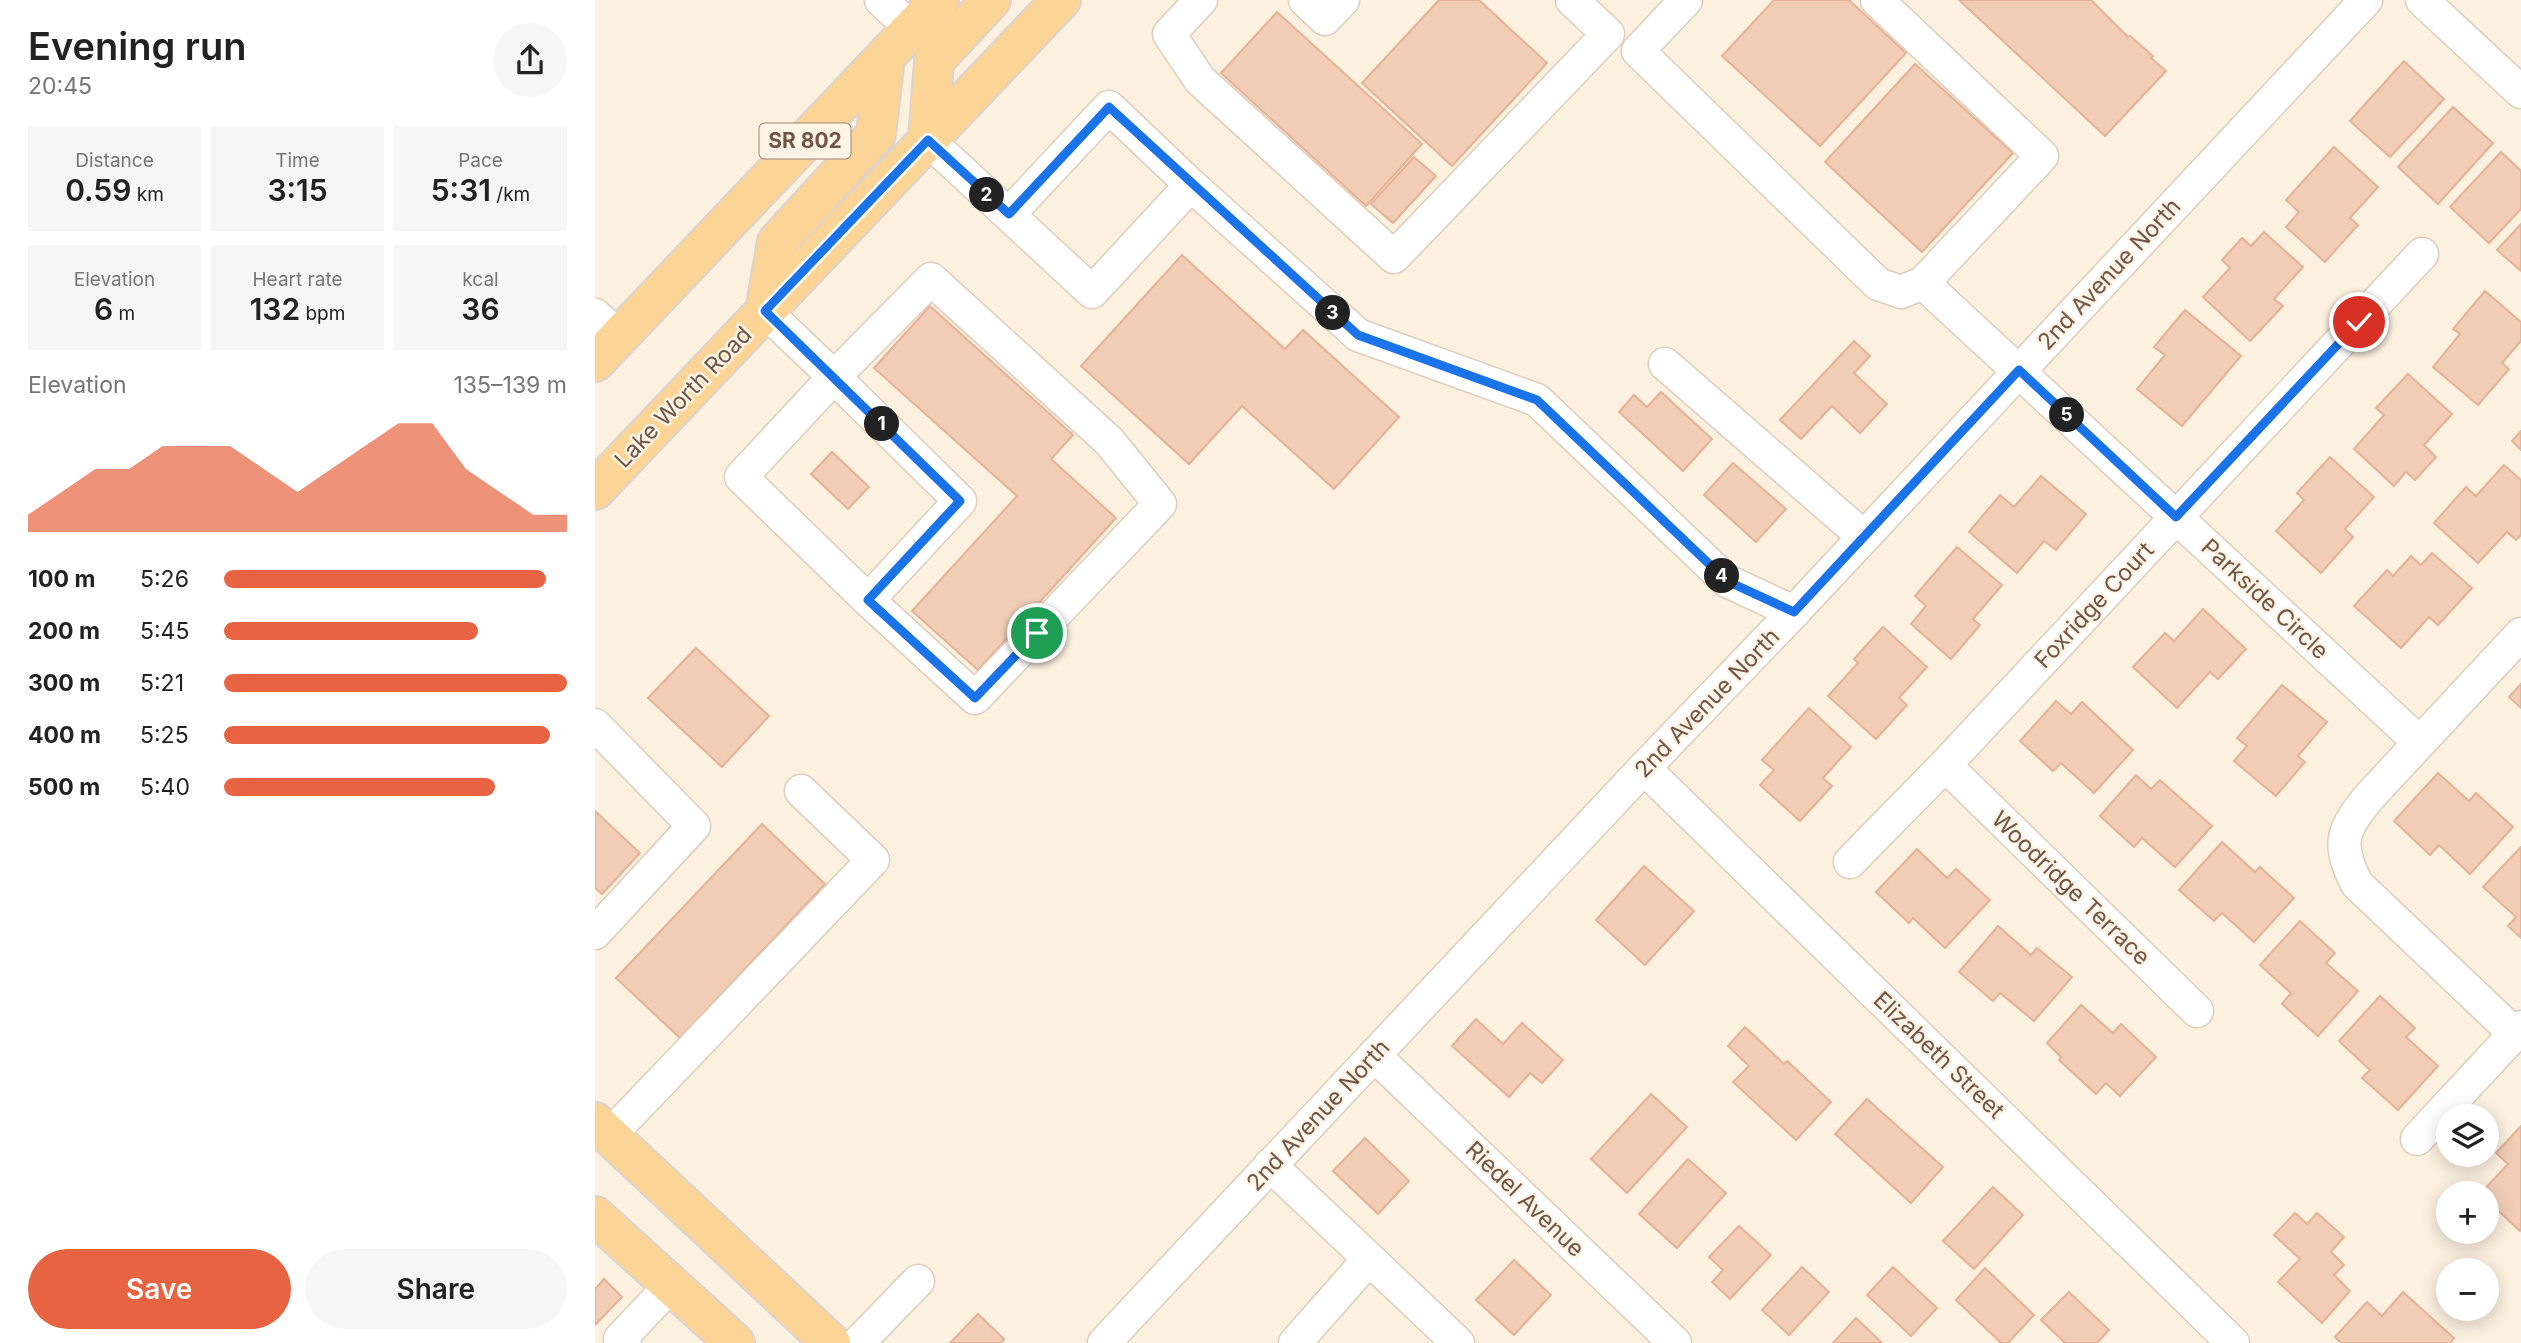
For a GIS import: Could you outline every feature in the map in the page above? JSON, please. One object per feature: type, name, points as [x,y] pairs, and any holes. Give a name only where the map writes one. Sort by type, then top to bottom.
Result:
[{"type":"main road","name":"SR 802","points":[[603,338],[939,0]]},
{"type":"main road","points":[[928,140],[934,61],[991,0]]},
{"type":"main road","name":"Lake Worth Road","points":[[595,490],[1061,0]]},
{"type":"main road","points":[[765,311],[777,242],[876,134],[885,57]]},
{"type":"main road","points":[[602,1129],[831,1343]]},
{"type":"main road","points":[[595,1216],[671,1284],[722,1339]]},
{"type":"street","points":[[881,0],[912,29]]},
{"type":"street","points":[[1201,0],[1169,34],[1200,80],[1394,257],[1608,34]]},
{"type":"street","points":[[1305,0],[1325,19],[1343,0]]},
{"type":"street","points":[[1571,0],[1608,34],[1639,51],[1878,284],[1901,292],[1923,283],[2042,156],[1877,0]]},
{"type":"street","points":[[1639,51],[1686,0]]},
{"type":"street","name":"2nd Avenue North","points":[[1104,1343],[1794,612],[2366,0]]},
{"type":"street","points":[[2422,0],[2521,92]]},
{"type":"street","points":[[1009,214],[1109,107],[1191,185],[1358,335],[1537,400],[1727,581],[1794,612]]},
{"type":"street","points":[[928,140],[1092,292],[1191,185]]},
{"type":"street","name":"Foxridge Court","points":[[1850,862],[1945,765],[2422,254]]},
{"type":"street","points":[[931,279],[1109,441],[1160,504],[975,698],[868,600],[741,477],[834,377],[931,279]]},
{"type":"street","name":"Parkside Circle","points":[[1923,283],[2419,742]]},
{"type":"street","points":[[765,311],[960,501],[868,600]]},
{"type":"street","points":[[1665,364],[1864,537]]},
{"type":"street","points":[[2417,1139],[2518,1030],[2357,884],[2346,862],[2344,839],[2351,819],[2521,634]]},
{"type":"street","points":[[595,725],[694,826],[595,933]]},
{"type":"street","name":"Woodridge Terrace","points":[[1945,765],[2197,1011]]},
{"type":"street","name":"Elizabeth Street","points":[[1644,768],[2233,1343]]},
{"type":"street","points":[[602,1129],[873,860],[801,791]]},
{"type":"street","name":"Riedel Avenue","points":[[1374,1055],[1675,1343]]},
{"type":"street","points":[[1270,1165],[1458,1343]]},
{"type":"street","points":[[1295,1343],[1369,1259]]},
{"type":"street","points":[[858,1343],[918,1281]]},
{"type":"street","points":[[625,1343],[620,1339],[671,1284]]},
{"type":"building","points":[[1439,0],[1479,0],[1547,63],[1452,166],[1362,83]]},
{"type":"building","points":[[1774,0],[1849,0],[1906,53],[1820,146],[1722,56]]},
{"type":"building","points":[[1959,0],[2091,0],[2166,71],[2105,136]]},
{"type":"building","points":[[1277,12],[1422,144],[1366,206],[1221,73]]},
{"type":"building","points":[[2404,61],[2444,99],[2390,157],[2350,121]]},
{"type":"building","points":[[1915,64],[2013,153],[1922,252],[1825,162]]},
{"type":"building","points":[[2453,107],[2493,143],[2438,204],[2398,167]]},
{"type":"building","points":[[2334,147],[2378,187],[2350,218],[2358,225],[2325,262],[2286,227],[2299,212],[2286,200]]},
{"type":"building","points":[[2501,152],[2521,171],[2521,209],[2489,243],[2450,207]]},
{"type":"building","points":[[1414,157],[1436,176],[1393,223],[1371,204]]},
{"type":"building","points":[[2521,224],[2521,271],[2497,250]]},
{"type":"building","points":[[2264,232],[2303,267],[2274,299],[2283,306],[2250,341],[2203,297],[2230,268],[2222,260],[2242,238],[2251,246]]},
{"type":"building","points":[[1182,255],[1285,349],[1303,330],[1399,417],[1334,489],[1242,406],[1189,464],[1081,366]]},
{"type":"building","points":[[2485,291],[2521,322],[2521,341],[2502,363],[2509,369],[2478,405],[2433,367],[2460,334],[2453,329]]},
{"type":"building","points":[[930,306],[1073,435],[1051,459],[1116,518],[978,670],[912,611],[1017,496],[874,368]]},
{"type":"building","points":[[2185,310],[2241,356],[2182,426],[2137,389],[2165,355],[2154,347]]},
{"type":"building","points":[[1854,341],[1870,356],[1854,373],[1887,404],[1860,433],[1832,406],[1801,439],[1780,420]]},
{"type":"building","points":[[2408,374],[2452,414],[2424,445],[2436,457],[2415,480],[2406,472],[2394,486],[2354,449],[2384,415],[2376,408]]},
{"type":"building","points":[[1661,392],[1712,439],[1683,471],[1619,412],[1634,395],[1647,407]]},
{"type":"building","points":[[2521,431],[2521,450],[2512,441]]},
{"type":"building","points":[[832,452],[869,487],[848,509],[811,474]]},
{"type":"building","points":[[2330,457],[2374,497],[2345,529],[2353,537],[2321,573],[2276,531],[2304,500],[2297,493]]},
{"type":"building","points":[[1733,463],[1786,509],[1756,542],[1704,495]]},
{"type":"building","points":[[2504,465],[2521,480],[2521,535],[2516,540],[2507,532],[2478,563],[2434,523],[2466,487],[2476,496]]},
{"type":"building","points":[[2041,476],[2086,514],[2056,550],[2044,541],[2017,573],[1969,532],[2000,495],[2014,507]]},
{"type":"building","points":[[1957,547],[2002,585],[1973,619],[1980,625],[1951,659],[1911,624],[1926,606],[1915,596]]},
{"type":"building","points":[[2432,553],[2472,588],[2438,625],[2429,617],[2401,648],[2354,606],[2387,570],[2393,576],[2411,556],[2421,565]]},
{"type":"building","points":[[2203,609],[2246,649],[2218,679],[2210,672],[2177,708],[2133,667],[2165,633],[2174,641]]},
{"type":"building","points":[[1883,627],[1927,667],[1899,698],[1907,705],[1876,739],[1828,696],[1858,663],[1854,659]]},
{"type":"building","points":[[696,648],[769,716],[722,767],[648,698]]},
{"type":"building","points":[[2521,684],[2521,708],[2509,697]]},
{"type":"building","points":[[2282,685],[2327,722],[2298,756],[2305,762],[2276,796],[2234,761],[2247,746],[2237,738]]},
{"type":"building","points":[[2056,701],[2071,714],[2082,702],[2133,750],[2094,793],[2061,763],[2053,771],[2020,741]]},
{"type":"building","points":[[1809,708],[1851,747],[1823,778],[1832,786],[1800,821],[1760,785],[1774,770],[1762,760]]},
{"type":"building","points":[[2438,773],[2469,801],[2476,793],[2513,827],[2470,874],[2439,845],[2430,855],[2394,821]]},
{"type":"building","points":[[2136,775],[2151,789],[2160,780],[2212,826],[2175,867],[2142,838],[2134,847],[2100,816]]},
{"type":"building","points":[[595,811],[640,853],[602,894],[595,888]]},
{"type":"building","points":[[762,824],[825,884],[680,1038],[616,978]]},
{"type":"building","points":[[2222,842],[2255,872],[2260,867],[2294,898],[2254,942],[2222,913],[2214,921],[2179,890]]},
{"type":"building","points":[[2521,847],[2521,938],[2508,926],[2516,917],[2483,887]]},
{"type":"building","points":[[1917,849],[1947,878],[1956,869],[1990,900],[1945,948],[1913,918],[1909,923],[1876,892]]},
{"type":"building","points":[[1644,866],[1694,911],[1645,965],[1596,920]]},
{"type":"building","points":[[2300,921],[2335,953],[2326,963],[2358,991],[2318,1036],[2282,1004],[2291,993],[2260,965]]},
{"type":"building","points":[[1998,926],[2031,955],[2037,948],[2072,977],[2034,1021],[2000,993],[1993,1001],[1959,972]]},
{"type":"building","points":[[2380,996],[2415,1028],[2406,1037],[2438,1066],[2398,1110],[2362,1078],[2370,1070],[2339,1041]]},
{"type":"building","points":[[2081,1005],[2113,1033],[2121,1024],[2156,1057],[2120,1096],[2106,1083],[2096,1094],[2059,1060],[2061,1057],[2047,1043]]},
{"type":"building","points":[[1476,1019],[1503,1044],[1522,1023],[1563,1060],[1542,1083],[1530,1073],[1509,1097],[1452,1046]]},
{"type":"building","points":[[1745,1027],[1784,1064],[1787,1061],[1831,1102],[1796,1140],[1733,1082],[1749,1066],[1728,1046]]},
{"type":"building","points":[[1651,1094],[1687,1127],[1627,1193],[1591,1159]]},
{"type":"building","points":[[1867,1099],[1943,1167],[1911,1203],[1835,1134]]},
{"type":"building","points":[[2521,1126],[2520,1231],[2499,1211],[2499,1181],[2492,1181],[2508,1164],[2499,1156],[2499,1150]]},
{"type":"building","points":[[1365,1138],[1409,1181],[1378,1214],[1333,1171]]},
{"type":"building","points":[[1688,1159],[1726,1193],[1677,1248],[1639,1214]]},
{"type":"building","points":[[1993,1187],[2023,1215],[1974,1269],[1943,1241]]},
{"type":"building","points":[[2295,1213],[2307,1224],[2317,1213],[2344,1237],[2331,1252],[2344,1265],[2334,1275],[2350,1291],[2322,1323],[2278,1282],[2300,1259],[2274,1235]]},
{"type":"building","points":[[1739,1226],[1771,1255],[1730,1299],[1712,1282],[1723,1270],[1709,1257]]},
{"type":"building","points":[[1514,1260],[1551,1295],[1514,1335],[1476,1300]]},
{"type":"building","points":[[1802,1267],[1829,1292],[1789,1335],[1762,1310]]},
{"type":"building","points":[[1893,1267],[1937,1308],[1911,1336],[1867,1295]]},
{"type":"building","points":[[1985,1268],[2034,1315],[2008,1343],[2001,1343],[1956,1300]]},
{"type":"building","points":[[604,1279],[622,1297],[595,1325],[595,1289]]},
{"type":"building","points":[[2069,1292],[2109,1330],[2097,1343],[2065,1343],[2041,1320]]},
{"type":"building","points":[[2403,1292],[2454,1338],[2450,1343],[2341,1343],[2335,1337],[2367,1302],[2382,1316]]},
{"type":"building","points":[[978,1314],[1004,1339],[1001,1343],[950,1343]]},
{"type":"building","points":[[1856,1318],[1882,1343],[1833,1343]]},
{"type":"route","points":[[1037,633],[975,698],[868,600],[960,501],[765,311],[928,140],[1009,214],[1109,107],[1191,185],[1358,335],[1537,400],[1727,581],[1794,612],[2019,370],[2176,517],[2359,322]]}]
